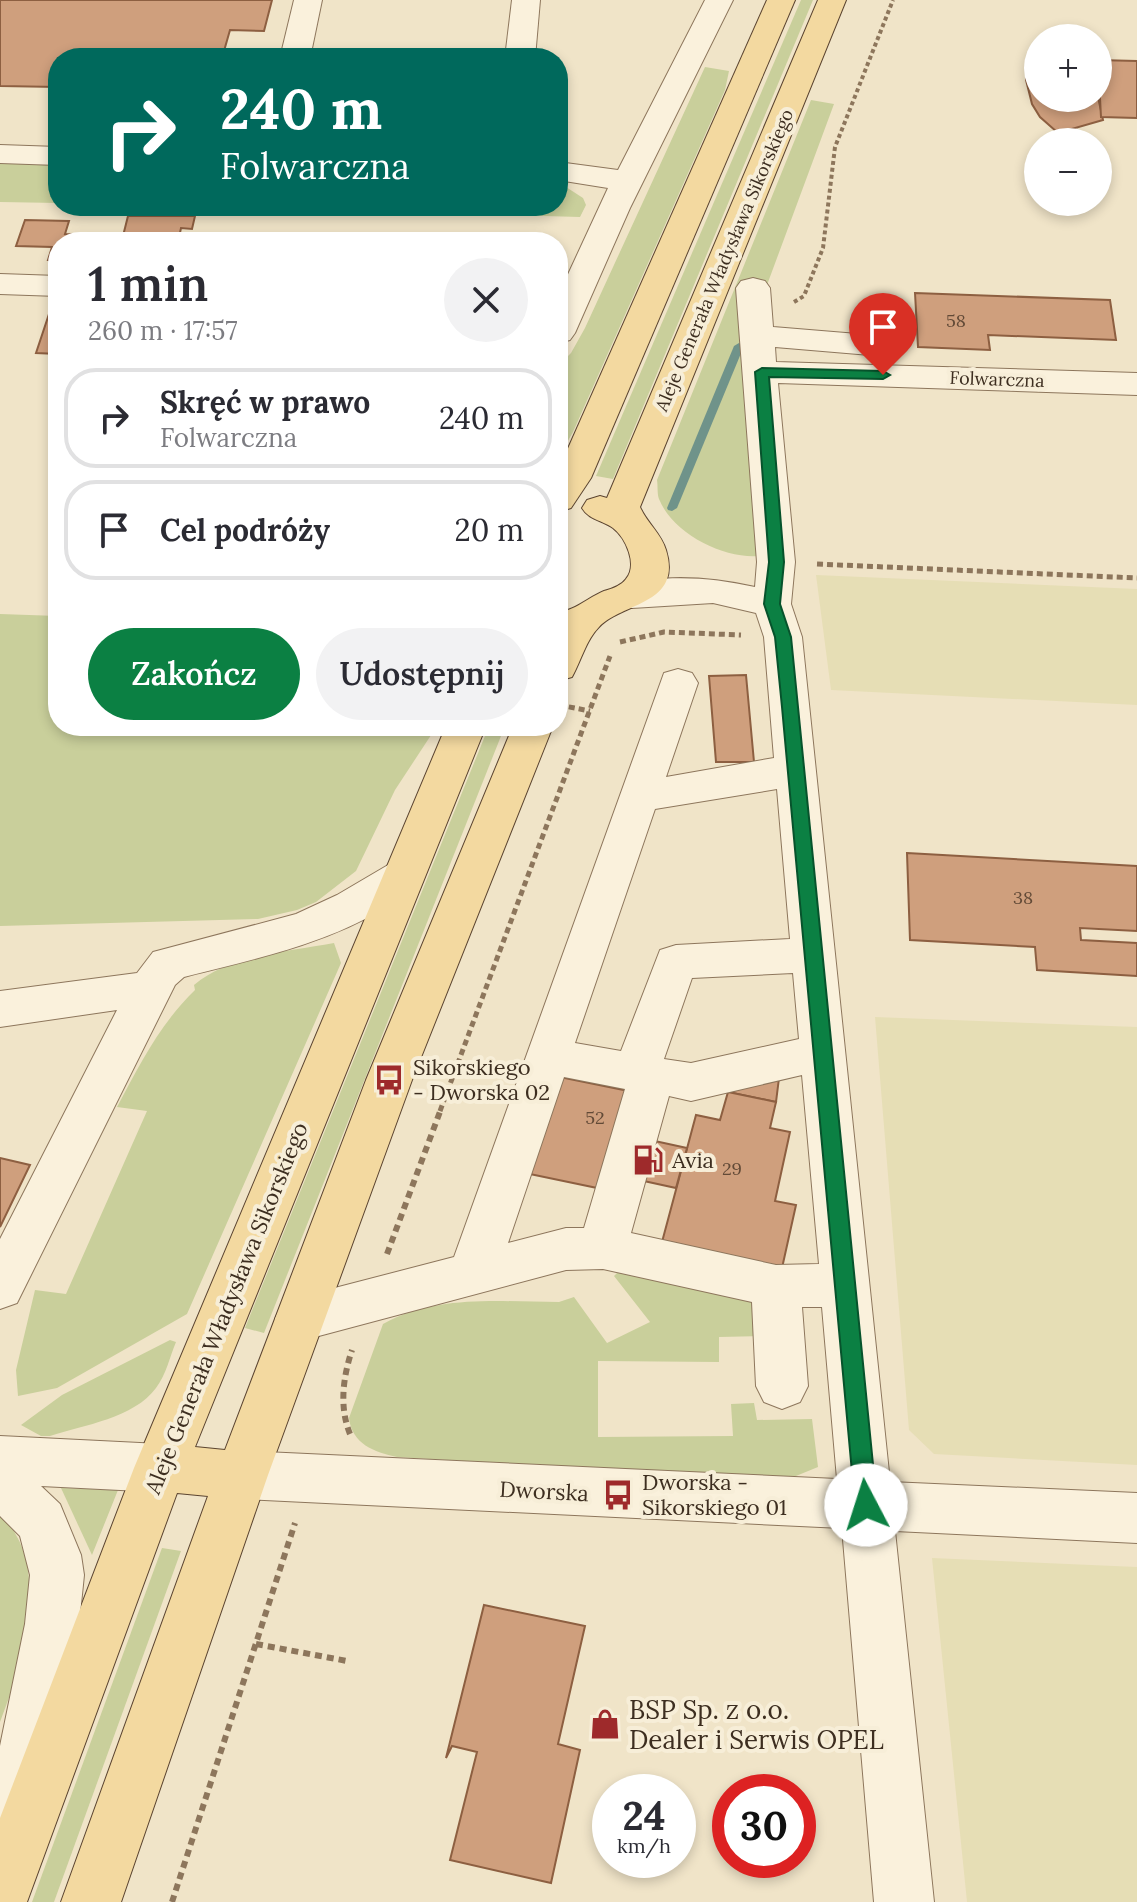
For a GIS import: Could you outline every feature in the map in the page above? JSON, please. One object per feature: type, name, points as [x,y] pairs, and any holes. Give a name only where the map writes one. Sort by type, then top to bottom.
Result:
[{"type":"main road","points":[[568,486],[623,367],[781,0]]},
{"type":"main road","name":"Aleje Generała Władysława Sikorskiego","points":[[627,520],[622,507],[832,0]]},
{"type":"main road","points":[[568,503],[600,508],[627,520],[643,539],[649,556],[648,575],[632,595],[570,624],[574,632],[568,645]]},
{"type":"main road","name":"Aleje Generała Władysława Sikorskiego","points":[[0,1894],[160,1468],[462,736]]},
{"type":"main road","points":[[91,1902],[242,1475],[389,1080],[529,736]]},
{"type":"main road","name":"Dworska","points":[[160,1468],[242,1475]]},
{"type":"street","points":[[297,48],[308,0]]},
{"type":"street","points":[[521,48],[526,0]]},
{"type":"street","points":[[568,312],[719,0]]},
{"type":"street","points":[[0,154],[48,156]]},
{"type":"street","points":[[568,172],[629,181]]},
{"type":"street","points":[[0,284],[48,286]]},
{"type":"street","points":[[882,346],[781,337],[757,327],[776,562],[777,621],[795,766],[904,1902]]},
{"type":"street","name":"Folwarczna","points":[[757,327],[1137,384]]},
{"type":"street","points":[[649,556],[750,592],[777,621]]},
{"type":"street","points":[[632,595],[729,591],[777,621]]},
{"type":"street","points":[[473,1274],[678,683]]},
{"type":"street","points":[[640,796],[773,775],[795,766]]},
{"type":"street","points":[[0,1288],[158,974],[169,964],[306,927],[369,899],[403,876]]},
{"type":"street","points":[[603,1248],[644,1075],[676,962],[812,955]]},
{"type":"street","points":[[0,1009],[150,988]]},
{"type":"street","points":[[548,1056],[691,1082],[761,1064],[822,1053]]},
{"type":"street","points":[[300,1319],[566,1249],[603,1248],[776,1286],[845,1285]]},
{"type":"street","points":[[776,1286],[782,1386]]},
{"type":"street","name":"Dworska","points":[[0,1460],[160,1468]]},
{"type":"street","name":"Dworska","points":[[242,1475],[1137,1518]]},
{"type":"street","points":[[0,1481],[41,1521],[54,1555],[57,1575],[52,1624],[0,1894]]},
{"type":"path","points":[[757,327],[781,308],[804,296],[823,248],[835,147],[893,0]]},
{"type":"path","points":[[776,562],[1137,578]]},
{"type":"path","points":[[172,1902],[295,1522],[307,1510],[332,1507],[341,1482],[354,1440],[345,1422],[346,1366],[611,653],[624,640],[663,632],[777,621]]},
{"type":"path","points":[[568,707],[590,711]]},
{"type":"path","points":[[256,1644],[347,1661]]},
{"type":"shaded area","points":[[816,575],[1137,589],[1137,705],[831,690]]},
{"type":"shaded area","points":[[875,1017],[1137,1027],[1137,1465],[934,1454],[909,1430]]},
{"type":"shaded area","points":[[932,1558],[1137,1567],[1137,1902],[967,1902]]},
{"type":"green space","points":[[801,0],[813,0],[613,479],[596,476]]},
{"type":"green space","points":[[705,67],[729,71],[725,90],[568,441],[568,356],[585,328]]},
{"type":"green space","points":[[811,100],[834,104],[767,285],[759,556],[745,556],[701,542],[676,523],[659,499],[657,480]]},
{"type":"green space","points":[[0,163],[48,165],[48,203],[0,202]]},
{"type":"green space","points":[[568,188],[583,198],[586,205],[580,217],[543,216],[568,216]]},
{"type":"green space","points":[[0,614],[48,616],[48,736],[430,736],[395,790],[356,871],[316,902],[258,919],[0,926]]},
{"type":"green space","points":[[485,736],[501,736],[264,1333],[245,1328]]},
{"type":"green space","points":[[334,943],[341,963],[187,1314],[57,1388],[18,1396],[16,1370],[35,1290],[66,1294],[147,1111],[117,1107],[161,1031],[195,990],[194,985],[209,975],[242,960]]},
{"type":"green space","points":[[622,1268],[763,1291],[770,1336],[719,1337],[719,1362],[598,1361],[598,1437],[733,1436],[731,1404],[754,1403],[757,1420],[812,1419],[818,1467],[796,1476],[728,1477],[397,1457],[372,1449],[355,1434],[349,1418],[383,1324],[404,1314],[447,1304],[559,1302],[574,1297],[607,1343],[650,1322],[614,1276]]},
{"type":"green space","points":[[170,1340],[176,1342],[162,1377],[147,1398],[135,1407],[108,1419],[50,1436],[41,1436],[21,1425],[62,1395]]},
{"type":"green space","points":[[61,1488],[118,1490],[92,1555]]},
{"type":"green space","points":[[0,1516],[15,1532],[25,1555],[29,1603],[22,1654],[0,1722]]},
{"type":"green space","points":[[162,1548],[181,1551],[54,1902],[32,1902]]},
{"type":"building","points":[[0,0],[272,0],[264,31],[230,30],[225,48],[48,48],[48,87],[0,86]]},
{"type":"building","points":[[1112,60],[1137,61],[1137,118],[1101,117],[1101,112],[1112,112]]},
{"type":"building","points":[[1037,112],[1101,112],[1103,120],[1075,128],[1052,128]]},
{"type":"building","points":[[128,216],[195,216],[192,229],[181,228],[180,232],[124,232]]},
{"type":"building","points":[[25,220],[69,221],[66,232],[48,232],[48,247],[16,246]]},
{"type":"building","points":[[915,293],[1110,300],[1116,340],[988,335],[990,350],[918,347]]},
{"type":"building","points":[[48,317],[48,354],[36,353]]},
{"type":"building","points":[[746,675],[754,762],[716,762],[709,676]]},
{"type":"building","points":[[907,853],[1137,866],[1137,931],[1080,928],[1081,940],[1137,943],[1137,976],[1037,970],[1035,947],[910,940]]},
{"type":"building","points":[[555,1076],[653,1096],[626,1194],[525,1173]]},
{"type":"building","points":[[779,1078],[776,1102],[728,1092]]},
{"type":"building","points":[[728,1092],[776,1102],[770,1128],[790,1132],[775,1201],[796,1205],[782,1268],[662,1242],[696,1115],[720,1120]]},
{"type":"building","points":[[641,1138],[687,1148],[676,1188],[630,1178]]},
{"type":"building","points":[[0,1158],[30,1165],[0,1227]]},
{"type":"building","points":[[484,1605],[585,1626],[558,1744],[580,1750],[551,1883],[450,1860],[477,1752],[452,1746],[446,1758]]},
{"type":"waterway","points":[[672,508],[739,346]]},
{"type":"place","name":"Sikorskiego - Dworska 02","points":[[389,1080]]},
{"type":"place","name":"Avia","points":[[648,1160]]},
{"type":"place","name":"Dworska - Sikorskiego 01","points":[[618,1495]]},
{"type":"place","name":"BSP Sp. z o.o. Dealer i Serwis OPEL","points":[[605,1724]]},
{"type":"route","points":[[866,1505],[783,637],[772,604],[776,562],[762,372],[883,375]]}]
